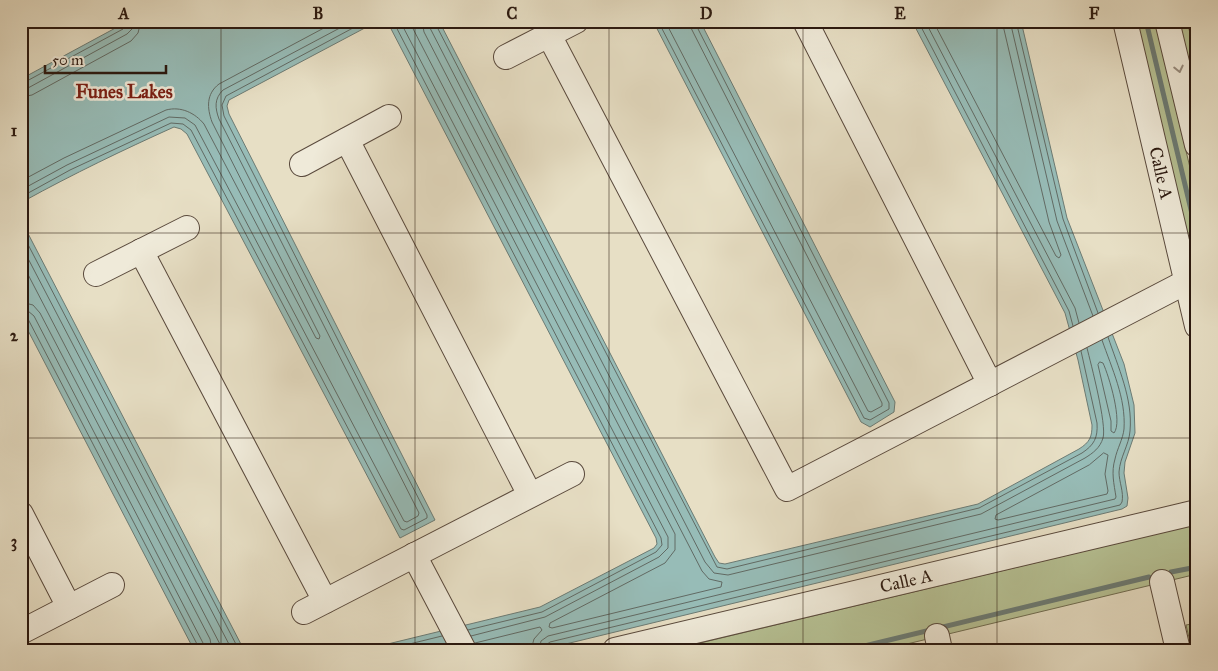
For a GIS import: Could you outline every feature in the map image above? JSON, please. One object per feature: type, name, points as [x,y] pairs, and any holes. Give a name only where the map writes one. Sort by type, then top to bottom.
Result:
[{"type":"street","points":[[506,57],[576,21]]},
{"type":"street","points":[[805,21],[990,384]]},
{"type":"street","name":"Calle A","points":[[1125,21],[1197,326]]},
{"type":"street","points":[[1168,21],[1197,145]]},
{"type":"street","points":[[549,35],[787,489],[1186,282]]},
{"type":"street","points":[[302,164],[389,117]]},
{"type":"street","points":[[347,140],[530,495]]},
{"type":"street","points":[[96,274],[187,228]]},
{"type":"street","points":[[141,251],[325,601]]},
{"type":"street","points":[[304,612],[572,474]]},
{"type":"street","name":"Calle A","points":[[616,650],[1197,512]]},
{"type":"street","points":[[21,514],[69,607]]},
{"type":"street","points":[[414,555],[464,650]]},
{"type":"street","points":[[1162,582],[1178,650]]},
{"type":"street","points":[[21,632],[112,585]]},
{"type":"green space","points":[[1136,21],[1155,21],[1197,197],[1197,278]]},
{"type":"green space","points":[[1175,21],[1187,21],[1197,62],[1197,111]]},
{"type":"green space","points":[[1197,524],[1197,574],[882,650],[671,650]]},
{"type":"green space","points":[[1197,623],[1197,650],[1192,650],[1186,625]]},
{"type":"water","points":[[123,21],[378,21],[229,100],[227,106],[229,114],[435,520],[400,538],[187,134],[181,129],[174,127],[117,153],[24,201],[21,206],[21,79],[121,25]]},
{"type":"water","points":[[384,21],[439,21],[715,557],[719,563],[725,564],[978,504],[1079,449],[1090,439],[1092,425],[1078,360],[1065,313],[912,21],[1021,21],[1067,218],[1124,364],[1134,405],[1135,433],[1125,462],[1124,473],[1128,498],[1127,506],[1122,509],[541,650],[363,650],[540,607],[654,548],[657,544],[656,538],[389,25]]},
{"type":"water","points":[[653,21],[700,21],[895,402],[894,412],[870,427],[861,422]]},
{"type":"water","points":[[21,220],[244,650],[194,650],[21,317]]},
{"type":"waterway","points":[[1146,21],[1197,235]]},
{"type":"waterway","points":[[1171,572],[1197,567]]},
{"type":"waterway","points":[[848,650],[1149,577]]},
{"type":"district","name":"Funes Lakes","points":[[124,91]]}]
